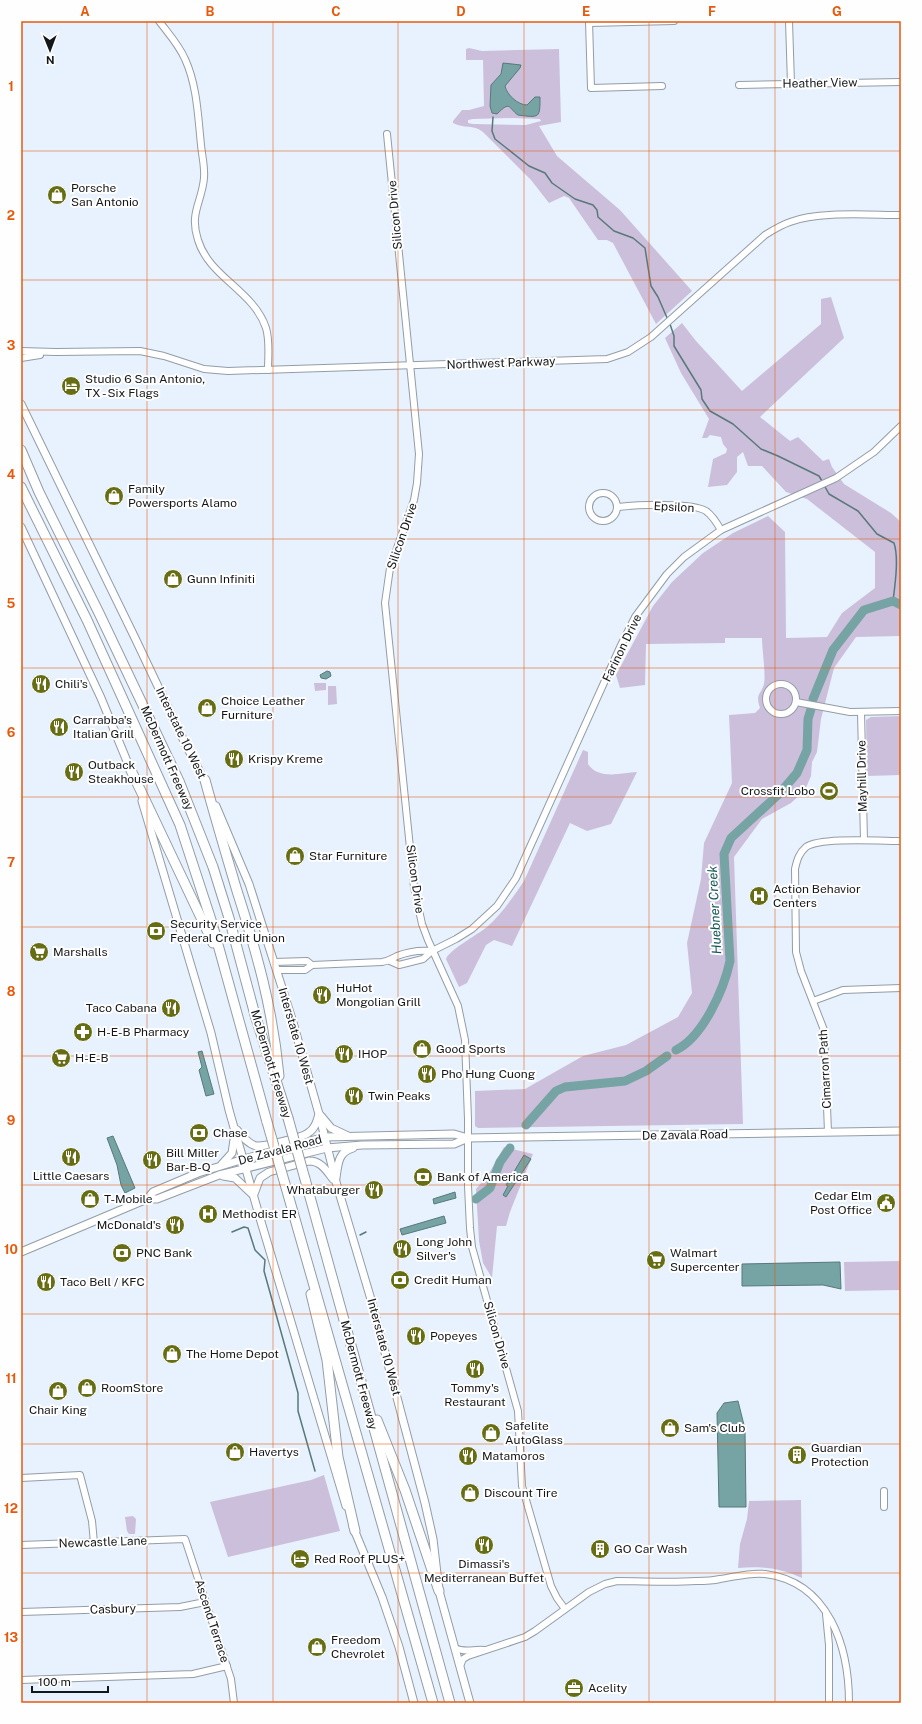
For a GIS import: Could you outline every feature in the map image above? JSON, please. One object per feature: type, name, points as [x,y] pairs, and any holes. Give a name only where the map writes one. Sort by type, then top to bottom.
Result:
[{"type":"highway","name":"McDermott Freeway","points":[[21,450],[39,492],[103,620],[179,781],[213,867],[229,918],[255,1015],[288,1118],[450,1703]]},
{"type":"highway","name":"McDermott Freeway","points":[[21,487],[88,620],[174,812],[204,896],[229,980],[267,1122],[356,1437],[433,1703]]},
{"type":"highway","points":[[129,766],[206,926],[229,980]]},
{"type":"highway","points":[[204,780],[250,929],[270,1007],[276,1041],[280,1093]]},
{"type":"highway","points":[[298,1230],[314,1309],[327,1360],[338,1457],[355,1531]]},
{"type":"highway","points":[[351,1343],[379,1426],[404,1490],[440,1591]]},
{"type":"main road","name":"Interstate 10 West","points":[[21,404],[204,780],[249,884],[274,962],[319,1114],[336,1182],[372,1304],[425,1503],[433,1539],[440,1591],[470,1703]]},
{"type":"main road","points":[[21,527],[101,698],[129,766],[159,857],[181,937],[211,1033],[246,1168],[341,1493],[382,1597],[399,1648],[414,1703]]},
{"type":"main road","points":[[235,1129],[249,1143],[256,1146],[264,1146],[308,1134],[316,1124],[319,1114]]},
{"type":"main road","points":[[319,1114],[332,1128],[350,1137]]},
{"type":"main road","points":[[220,1166],[232,1153],[235,1129]]},
{"type":"main road","name":"De Zavala Road","points":[[21,1252],[147,1199],[153,1192],[220,1166],[244,1158],[325,1137],[454,1134],[468,1138],[901,1130]]},
{"type":"main road","name":"De Zavala Road","points":[[147,1199],[157,1200],[219,1175],[327,1148],[362,1145],[454,1144],[468,1138]]},
{"type":"main road","points":[[336,1182],[338,1161],[342,1155],[347,1150],[362,1145]]},
{"type":"main road","points":[[254,1196],[258,1181],[269,1172],[309,1161],[316,1161],[322,1165],[336,1182]]},
{"type":"main road","points":[[219,1175],[235,1178],[254,1196]]},
{"type":"street","points":[[159,21],[185,58],[196,98],[204,172],[203,183],[195,214],[195,228],[198,241],[203,253],[211,264],[254,306],[260,315],[268,336],[268,370]]},
{"type":"street","points":[[662,86],[591,88],[589,22],[674,21]]},
{"type":"street","points":[[790,21],[791,84]]},
{"type":"street","name":"Heather View","points":[[739,85],[901,82]]},
{"type":"street","name":"Silicon Drive","points":[[387,134],[418,452],[418,473],[410,512],[390,568],[385,603],[414,887],[422,924],[432,951],[458,1006],[462,1023],[466,1057],[469,1205],[472,1247],[518,1411],[522,1486],[551,1586],[565,1609]]},
{"type":"street","name":"Northwest Parkway","points":[[21,351],[140,351],[164,356],[204,369],[228,371],[607,359],[628,352],[651,337],[765,235],[778,227],[791,221],[820,216],[901,215]]},
{"type":"street","name":"Northwest Parkway","points":[[21,358],[56,352]]},
{"type":"street","name":"Farinon Drive","points":[[276,970],[305,970],[312,965],[390,961],[398,965],[411,962],[423,959],[432,951],[472,929],[485,918],[507,892],[516,878],[635,617],[667,574],[684,557],[721,530],[836,478],[874,452],[901,426]]},
{"type":"street","points":[[603,493],[614,497],[618,507],[614,517],[604,521],[594,517],[589,507],[593,497],[603,493]]},
{"type":"street","name":"Epsilon","points":[[618,507],[633,505],[693,506],[706,511],[714,519],[721,530]]},
{"type":"street","points":[[784,684],[794,690],[796,702],[790,712],[778,714],[768,708],[766,696],[772,686],[784,684]]},
{"type":"street","points":[[796,702],[840,710],[861,712],[901,711]]},
{"type":"street","name":"Mayhill Drive","points":[[861,712],[864,840]]},
{"type":"street","name":"Cimarron Path","points":[[828,1132],[825,1040],[822,1023],[801,971],[796,952],[795,868],[797,859],[806,848],[814,843],[864,840],[901,841]]},
{"type":"street","name":"Farinon Drive","points":[[274,962],[307,961],[312,965]]},
{"type":"street","points":[[813,1001],[843,990],[901,988]]},
{"type":"street","points":[[21,1478],[80,1476],[92,1521],[94,1543]]},
{"type":"street","points":[[884,1491],[884,1507]]},
{"type":"street","name":"Newcastle Lane","points":[[21,1545],[185,1539]]},
{"type":"street","name":"Ascend Terrace","points":[[185,1539],[227,1666],[233,1690],[234,1703]]},
{"type":"street","points":[[460,1666],[463,1659],[484,1650],[525,1637],[597,1586],[617,1581],[690,1582],[719,1580],[755,1573],[775,1576],[791,1581],[807,1591],[826,1613],[844,1651],[849,1681],[849,1703]]},
{"type":"street","name":"Casbury","points":[[21,1612],[180,1607],[205,1602]]},
{"type":"street","points":[[826,1613],[829,1645],[829,1703]]},
{"type":"street","points":[[455,1648],[465,1651],[474,1649],[484,1650]]},
{"type":"street","points":[[21,1680],[193,1674],[227,1666]]},
{"type":"shaded area","points":[[469,48],[482,51],[559,49],[561,122],[539,126],[557,156],[620,210],[692,291],[656,324],[613,243],[607,240],[598,240],[569,198],[564,196],[549,203],[531,180],[483,132],[476,128],[461,126],[453,123],[462,110],[469,110],[484,106],[483,60],[466,60],[466,49]],"holes":[[[473,119],[540,119],[541,121],[526,125],[468,123],[468,120]]]},
{"type":"shaded area","points":[[503,63],[521,65],[505,86],[513,99],[524,105],[527,105],[535,97],[540,97],[540,109],[537,115],[518,115],[507,106],[497,114],[492,113],[490,106],[491,85],[501,74]]},
{"type":"shaded area","points":[[831,297],[844,338],[760,417],[790,441],[798,437],[823,461],[829,459],[832,467],[844,484],[891,513],[901,522],[901,636],[856,637],[834,668],[821,719],[817,752],[812,762],[811,776],[805,790],[791,803],[762,819],[734,857],[743,1124],[478,1128],[475,1126],[475,1091],[525,1089],[583,1056],[626,1045],[678,1017],[692,993],[687,943],[701,879],[704,843],[732,783],[729,715],[755,713],[760,708],[758,697],[764,684],[762,638],[725,638],[725,643],[646,644],[645,685],[620,688],[616,675],[653,606],[672,582],[703,553],[733,533],[768,516],[785,532],[786,638],[827,637],[842,613],[875,588],[875,552],[807,499],[786,492],[762,466],[748,466],[743,452],[737,457],[737,472],[727,485],[708,487],[713,459],[726,453],[727,449],[723,444],[721,437],[710,435],[707,438],[702,438],[709,419],[681,373],[665,338],[682,323],[696,341],[742,391],[821,324],[821,299]]},
{"type":"shaded area","points":[[327,671],[330,672],[331,676],[326,679],[321,678],[320,675]]},
{"type":"shaded area","points":[[314,683],[326,683],[326,690],[315,691]]},
{"type":"shaded area","points":[[328,686],[336,686],[337,704],[328,705]]},
{"type":"shaded area","points":[[901,716],[901,775],[867,776],[866,720],[871,717]]},
{"type":"shaded area","points":[[583,750],[588,752],[588,764],[592,769],[598,772],[604,774],[618,774],[637,772],[611,824],[587,831],[570,823],[512,946],[494,940],[486,945],[467,983],[459,987],[446,959],[448,955],[487,927],[498,917],[524,881]]},
{"type":"shaded area","points":[[202,1051],[214,1094],[206,1096],[199,1070],[202,1067],[198,1052]]},
{"type":"shaded area","points":[[113,1136],[135,1188],[125,1193],[121,1185],[117,1165],[107,1138]]},
{"type":"shaded area","points":[[504,1147],[533,1154],[506,1226],[497,1226],[492,1278],[483,1263],[479,1241],[476,1189],[488,1175]]},
{"type":"shaded area","points":[[524,1155],[531,1159],[506,1197],[503,1195],[508,1186],[506,1185]]},
{"type":"shaded area","points":[[455,1192],[456,1198],[434,1204],[433,1199]]},
{"type":"shaded area","points":[[444,1216],[446,1223],[402,1235],[400,1229]]},
{"type":"shaded area","points":[[901,1261],[901,1290],[845,1291],[844,1262]]},
{"type":"shaded area","points":[[840,1262],[841,1289],[823,1285],[742,1286],[742,1264]]},
{"type":"shaded area","points":[[738,1401],[745,1429],[746,1507],[719,1507],[717,1413],[724,1403]]},
{"type":"shaded area","points":[[324,1475],[340,1531],[228,1557],[210,1502],[311,1480]]},
{"type":"shaded area","points":[[801,1500],[802,1578],[771,1568],[738,1568],[740,1544],[747,1519],[749,1501]]},
{"type":"shaded area","points":[[133,1516],[136,1519],[135,1534],[129,1534],[127,1531],[125,1517]]},
{"type":"waterway","points":[[493,117],[492,131],[495,139],[529,166],[545,173],[552,183],[575,199],[593,205],[597,210],[598,217],[614,231],[633,238],[645,248],[651,286],[658,297],[668,320]]},
{"type":"waterway","points":[[670,324],[674,336],[674,346],[701,390],[702,399],[710,411],[733,424],[761,449],[819,476],[822,481]]},
{"type":"waterway","points":[[824,485],[829,494],[858,511],[877,534],[894,543],[896,556],[896,580],[893,601]]},
{"type":"waterway","name":"Huebner Creek","points":[[813,699],[833,650],[864,610],[893,601],[901,605]]},
{"type":"waterway","name":"Huebner Creek","points":[[676,1050],[686,1044],[695,1035],[711,1011],[723,985],[730,961],[724,854],[731,838],[780,793],[797,773],[807,750],[808,719],[811,709]]},
{"type":"waterway","name":"Huebner Creek","points":[[526,1125],[556,1091],[565,1087],[625,1081],[646,1071],[667,1056]]},
{"type":"waterway","name":"Huebner Creek","points":[[476,1199],[490,1188],[500,1162],[510,1148]]},
{"type":"waterway","points":[[232,1232],[244,1227],[248,1228],[255,1250],[265,1260],[264,1271],[298,1393],[298,1411],[315,1471]]},
{"type":"waterway","points":[[360,1235],[366,1232]]},
{"type":"place","name":"Porsche San Antonio","points":[[57,195]]},
{"type":"place","name":"Studio 6 San Antonio, TX - Six Flags","points":[[71,386]]},
{"type":"place","name":"Family Powersports Alamo","points":[[114,496]]},
{"type":"place","name":"Gunn Infiniti","points":[[173,579]]},
{"type":"place","name":"Chili's","points":[[41,684]]},
{"type":"place","name":"Choice Leather Furniture","points":[[207,708]]},
{"type":"place","name":"Carrabba's Italian Grill","points":[[59,727]]},
{"type":"place","name":"Krispy Kreme","points":[[234,759]]},
{"type":"place","name":"Outback Steakhouse","points":[[74,772]]},
{"type":"place","name":"Crossfit Lobo","points":[[829,791]]},
{"type":"place","name":"Star Furniture","points":[[295,856]]},
{"type":"place","name":"Action Behavior Centers","points":[[759,896]]},
{"type":"place","name":"Security Service Federal Credit Union","points":[[156,931]]},
{"type":"place","name":"Marshalls","points":[[39,952]]},
{"type":"place","name":"HuHot Mongolian Grill","points":[[322,995]]},
{"type":"place","name":"Taco Cabana","points":[[171,1008]]},
{"type":"place","name":"H-E-B Pharmacy","points":[[83,1032]]},
{"type":"place","name":"Good Sports","points":[[422,1049]]},
{"type":"place","name":"IHOP","points":[[344,1054]]},
{"type":"place","name":"H-E-B","points":[[61,1058]]},
{"type":"place","name":"Pho Hung Cuong","points":[[427,1074]]},
{"type":"place","name":"Twin Peaks","points":[[354,1096]]},
{"type":"place","name":"Chase","points":[[199,1133]]},
{"type":"place","name":"Little Caesars","points":[[71,1157]]},
{"type":"place","name":"Bill Miller Bar-B-Q","points":[[152,1160]]},
{"type":"place","name":"Bank of America","points":[[423,1177]]},
{"type":"place","name":"Whataburger","points":[[374,1190]]},
{"type":"place","name":"T-Mobile","points":[[90,1199]]},
{"type":"place","name":"Cedar Elm Post Office","points":[[886,1203]]},
{"type":"place","name":"Methodist ER","points":[[208,1214]]},
{"type":"place","name":"McDonald's","points":[[175,1225]]},
{"type":"place","name":"Long John Silver's","points":[[402,1249]]},
{"type":"place","name":"PNC Bank","points":[[122,1253]]},
{"type":"place","name":"Walmart Supercenter","points":[[656,1260]]},
{"type":"place","name":"Credit Human","points":[[400,1280]]},
{"type":"place","name":"Taco Bell / KFC","points":[[46,1282]]},
{"type":"place","name":"Popeyes","points":[[416,1336]]},
{"type":"place","name":"The Home Depot","points":[[172,1354]]},
{"type":"place","name":"Tommy's Restaurant","points":[[475,1369]]},
{"type":"place","name":"RoomStore","points":[[87,1388]]},
{"type":"place","name":"Chair King","points":[[58,1391]]},
{"type":"place","name":"Sam's Club","points":[[670,1428]]},
{"type":"place","name":"Safelite AutoGlass","points":[[491,1433]]},
{"type":"place","name":"Havertys","points":[[235,1452]]},
{"type":"place","name":"Guardian Protection","points":[[797,1455]]},
{"type":"place","name":"Matamoros","points":[[468,1456]]},
{"type":"place","name":"Discount Tire","points":[[470,1493]]},
{"type":"place","name":"Dimassi's Mediterranean Buffet","points":[[484,1545]]},
{"type":"place","name":"GO Car Wash","points":[[600,1549]]},
{"type":"place","name":"Red Roof PLUS+","points":[[300,1559]]},
{"type":"place","name":"Freedom Chevrolet","points":[[317,1647]]},
{"type":"place","name":"Acelity","points":[[574,1688]]}]
